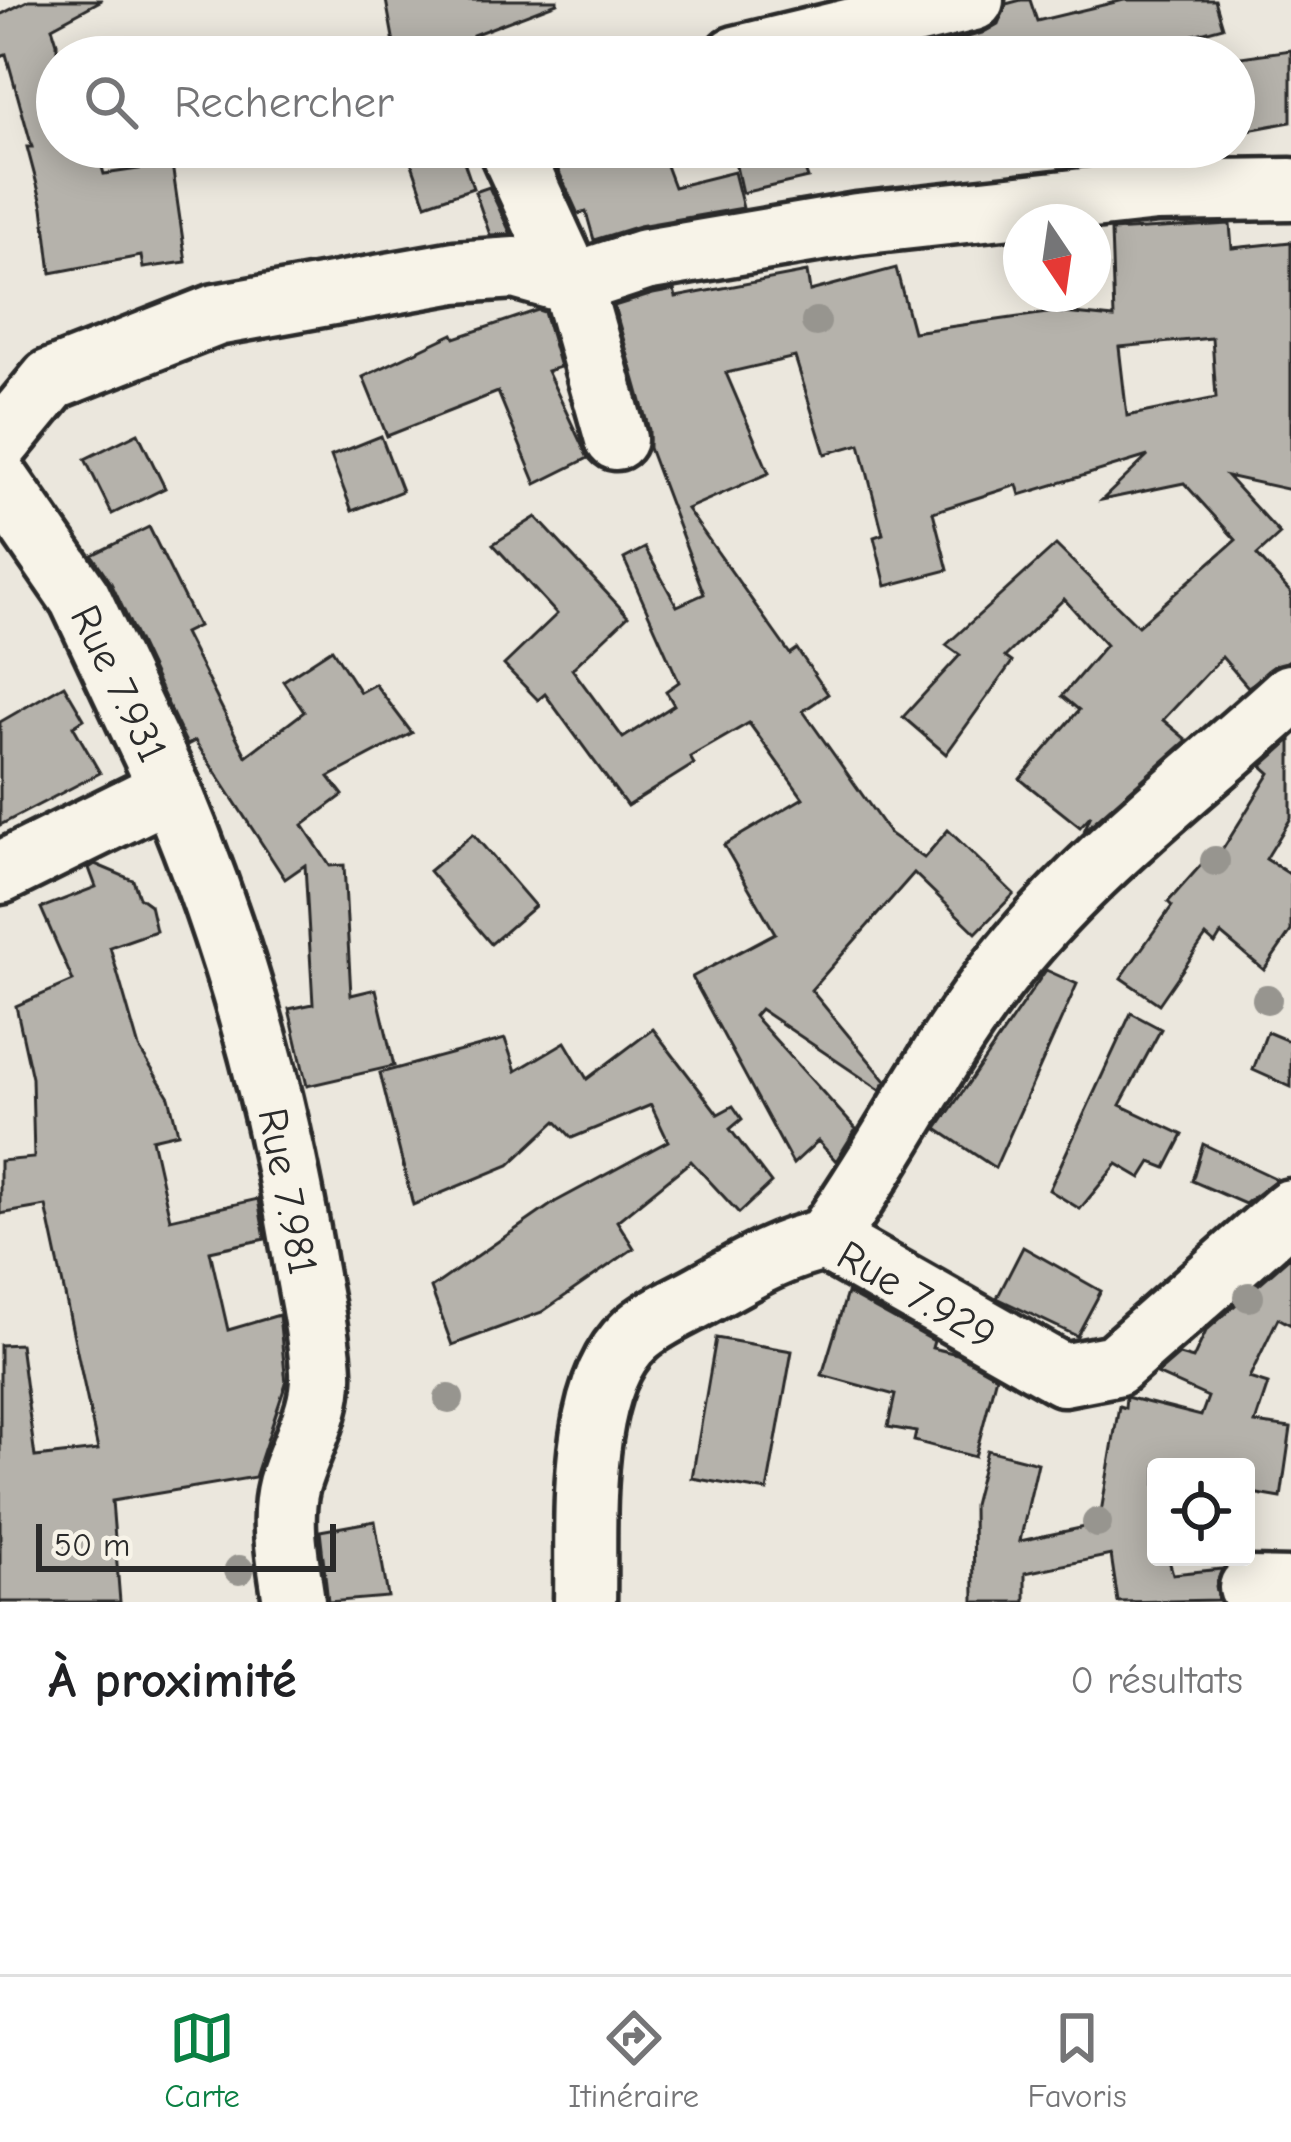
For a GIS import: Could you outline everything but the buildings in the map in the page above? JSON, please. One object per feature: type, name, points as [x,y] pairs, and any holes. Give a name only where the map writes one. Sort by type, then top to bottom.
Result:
[{"type":"street","points":[[823,36],[973,0]]},
{"type":"street","points":[[519,168],[572,284],[616,439]]},
{"type":"street","points":[[0,442],[51,380],[216,315],[455,272],[515,268],[572,284],[645,260],[857,224],[1156,191],[1291,189]]},
{"type":"street","name":"Rue 7.931","points":[[0,482],[80,598],[170,789],[0,873]]},
{"type":"street","points":[[825,1240],[881,1162],[973,1006],[1013,954],[1078,886],[1290,695]]},
{"type":"street","name":"Rue 7.981","points":[[170,789],[208,880],[252,1020],[288,1166],[318,1352],[319,1399],[285,1510],[294,1602]]},
{"type":"street","name":"Rue 7.929","points":[[585,1602],[589,1456],[608,1370],[636,1334],[753,1266],[791,1247],[825,1240],[1064,1375],[1114,1365],[1291,1210]]}]
